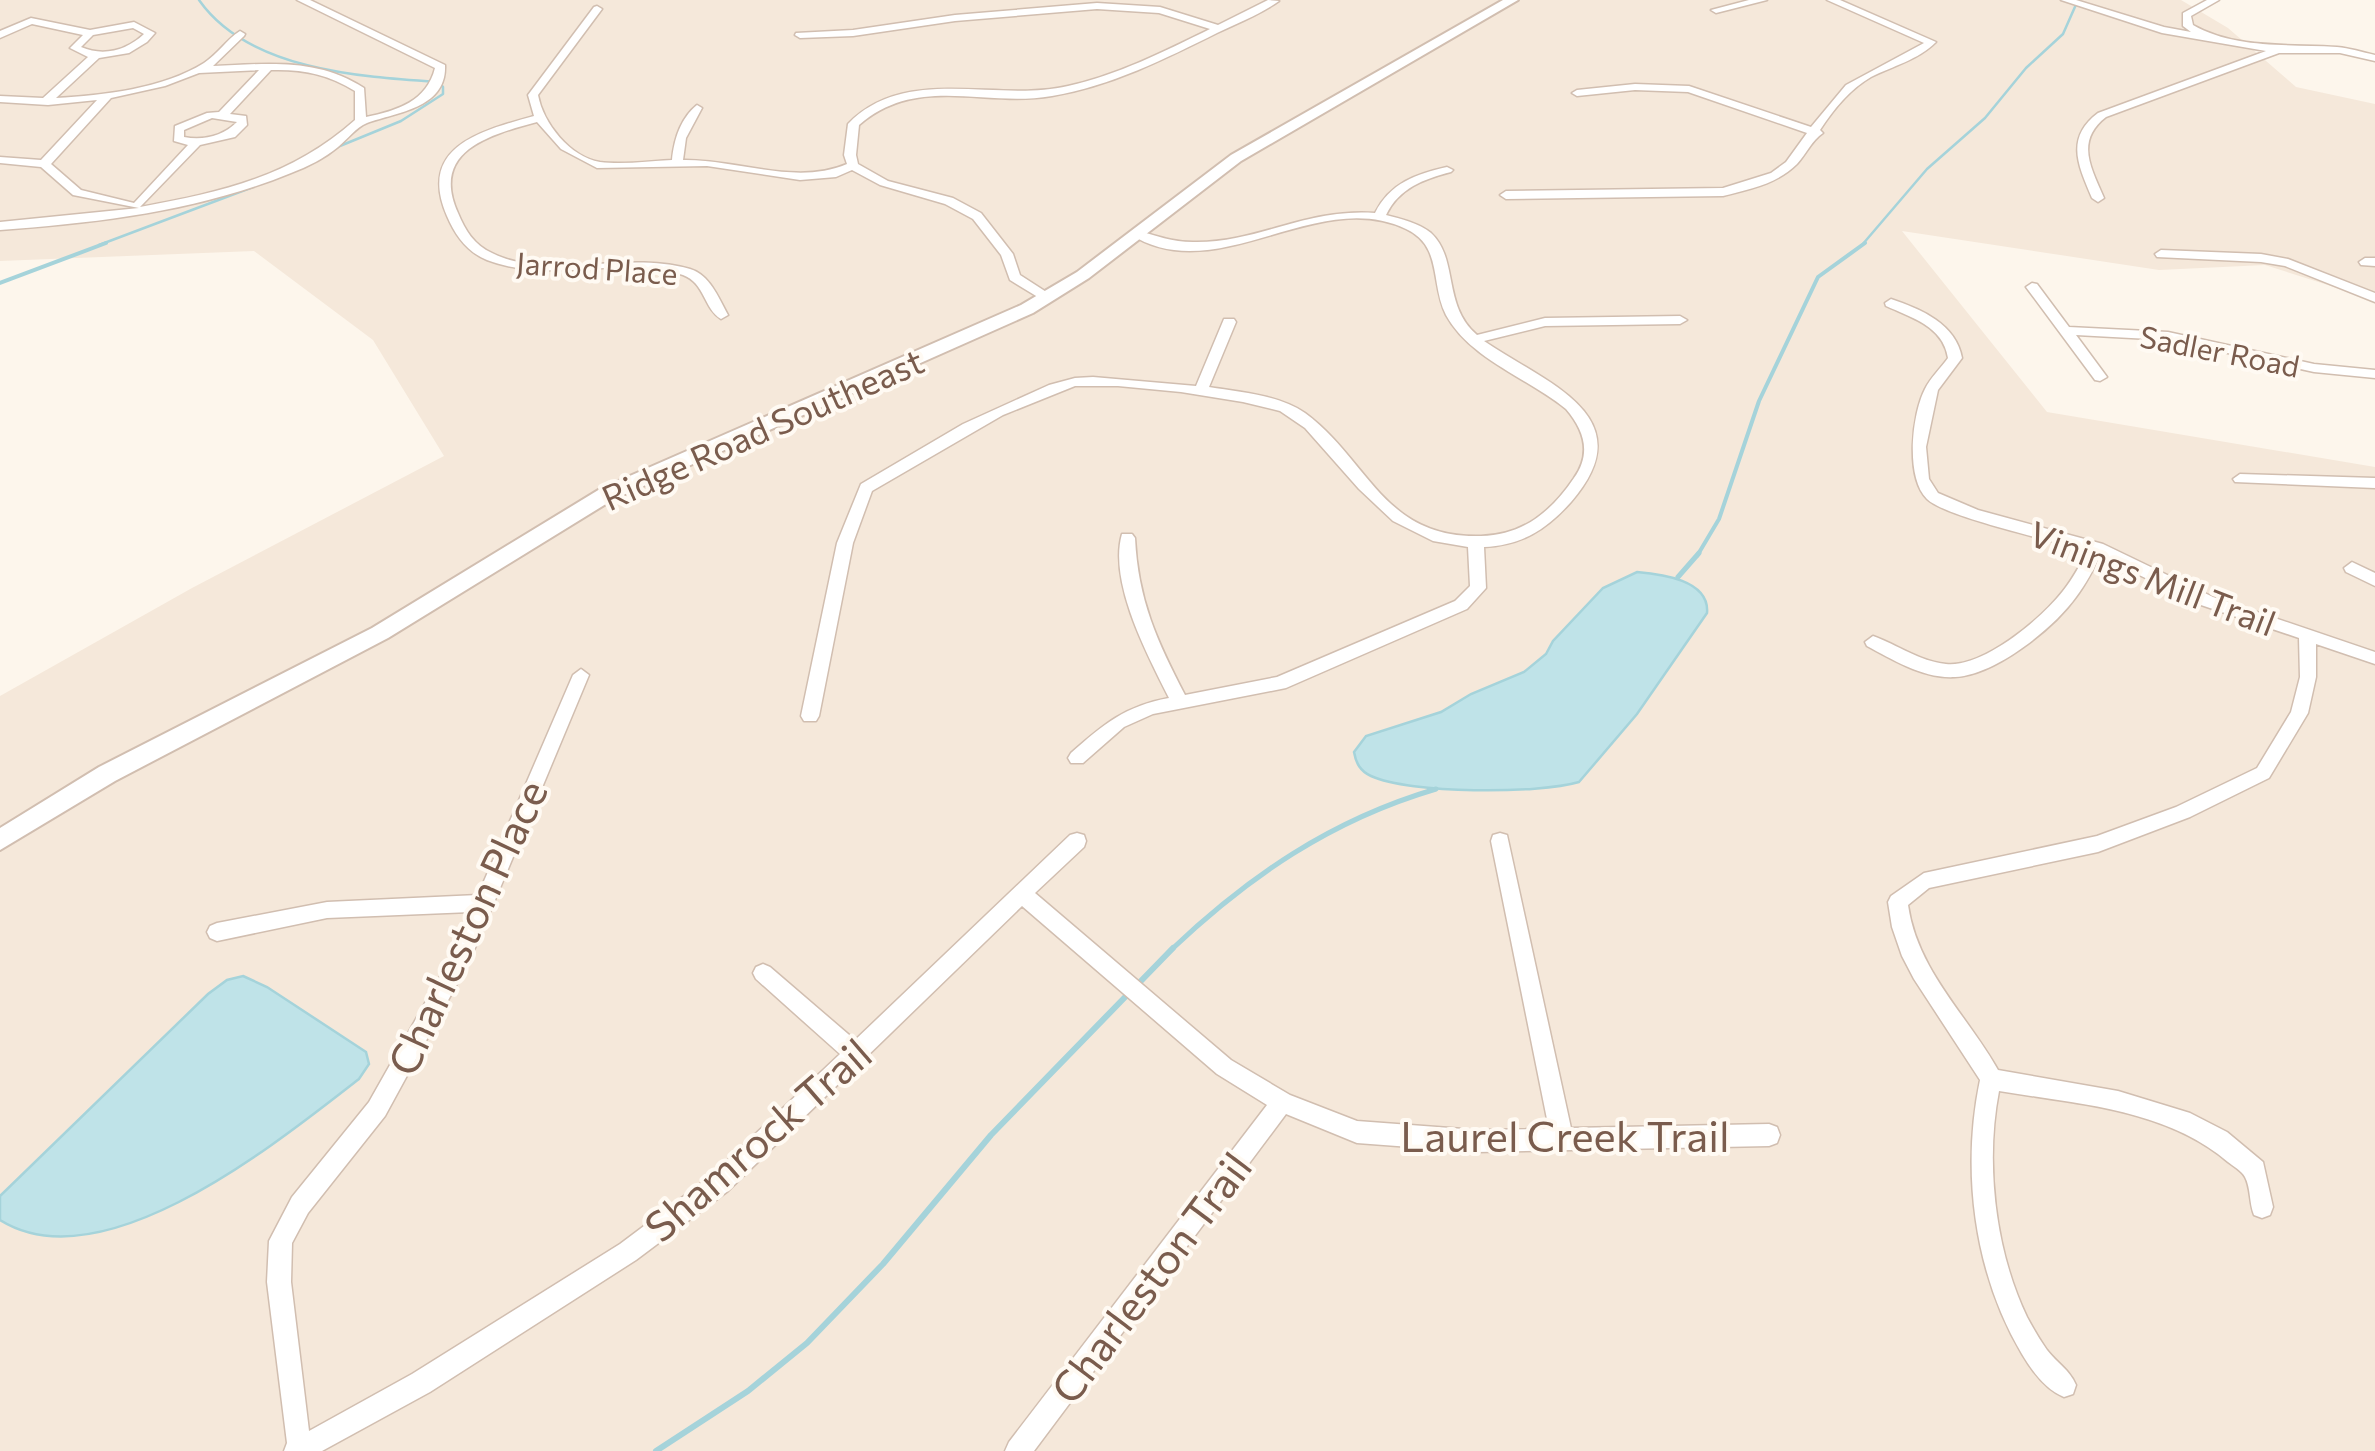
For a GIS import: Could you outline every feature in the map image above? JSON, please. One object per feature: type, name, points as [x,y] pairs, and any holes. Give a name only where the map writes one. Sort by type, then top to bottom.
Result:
[{"type":"street","points":[[0,226],[224,193],[284,175],[333,149],[360,121],[394,115],[423,100],[440,76],[441,67],[302,0]]},
{"type":"street","name":"Ridge Road Southeast","points":[[0,840],[108,774],[380,633],[607,494],[963,339],[1046,298],[1236,158],[1512,0]]},
{"type":"street","points":[[1716,10],[1762,0]]},
{"type":"street","points":[[1506,196],[1678,194],[1757,186],[1792,164],[1849,88],[1888,62],[1931,42],[1832,0]]},
{"type":"street","points":[[2066,0],[2162,30],[2278,50],[2340,50],[2375,58]]},
{"type":"street","points":[[2214,0],[2192,10],[2184,20],[2198,32],[2221,40]]},
{"type":"street","points":[[1046,298],[1014,277],[1007,254],[978,216],[949,201],[884,183],[854,166],[850,155],[854,124],[898,98],[920,93],[1020,96],[1091,84],[1274,1]]},
{"type":"street","points":[[800,35],[853,34],[955,18],[1097,6],[1160,10],[1219,28]]},
{"type":"street","points":[[597,9],[534,95],[534,110],[576,158],[597,164],[738,165],[819,177],[840,174],[854,166]]},
{"type":"street","points":[[0,34],[32,21],[90,33],[124,25],[143,27],[150,33],[133,47],[96,55],[46,100]]},
{"type":"street","points":[[90,33],[75,48],[96,55]]},
{"type":"street","points":[[198,70],[218,57],[240,34]]},
{"type":"street","points":[[2098,198],[2081,151],[2081,135],[2088,123],[2278,50]]},
{"type":"street","points":[[224,114],[266,69]]},
{"type":"street","points":[[0,99],[107,96],[198,70],[319,70],[340,74],[360,90],[360,121]]},
{"type":"street","points":[[1577,93],[1635,87],[1690,89],[1816,133]]},
{"type":"street","points":[[44,164],[107,96]]},
{"type":"street","points":[[677,163],[680,138],[696,108]]},
{"type":"street","points":[[224,114],[242,118],[239,130],[220,139],[196,143],[178,139],[179,128],[198,118],[224,114]]},
{"type":"street","name":"Jarrod Place","points":[[540,118],[490,133],[470,143],[448,162],[442,182],[456,232],[466,243],[503,261],[537,268],[662,268],[690,274],[708,287],[722,315]]},
{"type":"street","points":[[141,206],[196,143]]},
{"type":"street","points":[[0,160],[44,164],[77,193],[141,206]]},
{"type":"street","points":[[1379,217],[1393,192],[1410,181],[1448,170]]},
{"type":"street","points":[[810,716],[845,543],[866,488],[1016,405],[1074,382],[1200,392],[1266,403],[1300,416],[1402,523],[1452,541],[1476,543],[1516,538],[1546,521],[1585,475],[1592,450],[1586,425],[1577,413],[1473,340],[1446,302],[1440,250],[1434,241],[1410,227],[1379,217],[1340,216],[1207,248],[1172,247],[1136,234]]},
{"type":"street","points":[[2161,254],[2261,258],[2288,264],[2375,298]]},
{"type":"street","name":"Sadler Road","points":[[2032,287],[2100,377]]},
{"type":"street","name":"Vinings Mill Trail","points":[[1891,303],[1944,331],[1954,346],[1955,358],[1931,390],[1919,461],[1927,490],[1944,503],[2097,548],[2207,601],[2375,658]]},
{"type":"street","points":[[1473,340],[1545,322],[1680,320]]},
{"type":"street","points":[[1200,392],[1229,322]]},
{"type":"street","name":"Sadler Road","points":[[2065,331],[2168,336],[2314,368],[2375,374]]},
{"type":"street","points":[[2240,479],[2375,484]]},
{"type":"street","points":[[1127,538],[1127,581],[1135,614],[1179,700]]},
{"type":"street","points":[[1076,758],[1118,722],[1179,700],[1280,683],[1461,605],[1478,588],[1476,543]]},
{"type":"street","points":[[1873,642],[1920,664],[1954,671],[1971,668],[2051,614],[2067,598],[2097,548]]},
{"type":"street","points":[[2352,568],[2375,580]]},
{"type":"street","points":[[2064,1385],[2044,1370],[2024,1335],[1995,1256],[1986,1214],[1982,1106],[1990,1079],[1979,1055],[1909,952],[1899,930],[1898,902],[1924,881],[2098,844],[2183,812],[2263,772],[2299,713],[2308,676],[2307,636]]},
{"type":"street","name":"Charleston Place","points":[[301,1449],[296,1436],[279,1282],[281,1241],[300,1205],[378,1109],[463,954],[581,676]]},
{"type":"street","name":"Shamrock Trail","points":[[301,1449],[422,1383],[628,1252],[720,1183],[1078,841]]},
{"type":"street","points":[[1500,841],[1562,1139]]},
{"type":"street","name":"Laurel Creek Trail","points":[[1022,894],[1224,1066],[1282,1102],[1357,1132],[1477,1141],[1768,1135]]},
{"type":"street","points":[[217,932],[327,910],[485,902]]},
{"type":"street","points":[[764,973],[856,1054]]},
{"type":"street","points":[[1990,1079],[2136,1105],[2182,1120],[2219,1140],[2255,1170],[2262,1207]]},
{"type":"street","name":"Charleston Trail","points":[[1018,1451],[1282,1102]]},
{"type":"shaded area","points":[[0,0],[2181,0],[2228,28],[2296,87],[2375,104],[2375,300],[2265,265],[2159,270],[1902,231],[2047,412],[2375,467],[2375,1451],[0,1451],[0,696],[192,588],[444,456],[373,340],[254,251],[0,261]]},
{"type":"water","points":[[1637,572],[1670,577],[1692,586],[1706,602],[1707,613],[1637,714],[1579,782],[1535,789],[1443,789],[1389,782],[1371,776],[1359,766],[1354,752],[1366,736],[1441,712],[1471,694],[1524,672],[1546,654],[1553,641],[1603,588]]},
{"type":"water","points":[[243,976],[267,987],[366,1052],[369,1064],[359,1079],[238,1168],[189,1197],[138,1220],[89,1234],[42,1235],[0,1220],[0,1196],[208,994],[227,980]]},
{"type":"waterway","points":[[199,0],[220,23],[246,42],[276,55],[341,72],[438,82],[443,87],[443,94],[401,121],[335,148]]},
{"type":"waterway","points":[[1862,245],[1927,169],[1985,118],[2026,68],[2063,34],[2078,0]]},
{"type":"waterway","points":[[99,245],[253,187]]},
{"type":"waterway","points":[[0,283],[106,243]]},
{"type":"waterway","points":[[1698,554],[1719,519],[1759,401],[1818,277],[1865,243]]},
{"type":"waterway","points":[[1678,577],[1698,554]]},
{"type":"waterway","points":[[1172,949],[1231,898],[1293,853],[1361,817],[1436,789]]},
{"type":"waterway","points":[[1138,984],[1172,949]]},
{"type":"waterway","points":[[656,1451],[748,1391],[807,1343],[883,1264],[991,1135],[1130,992]]}]
